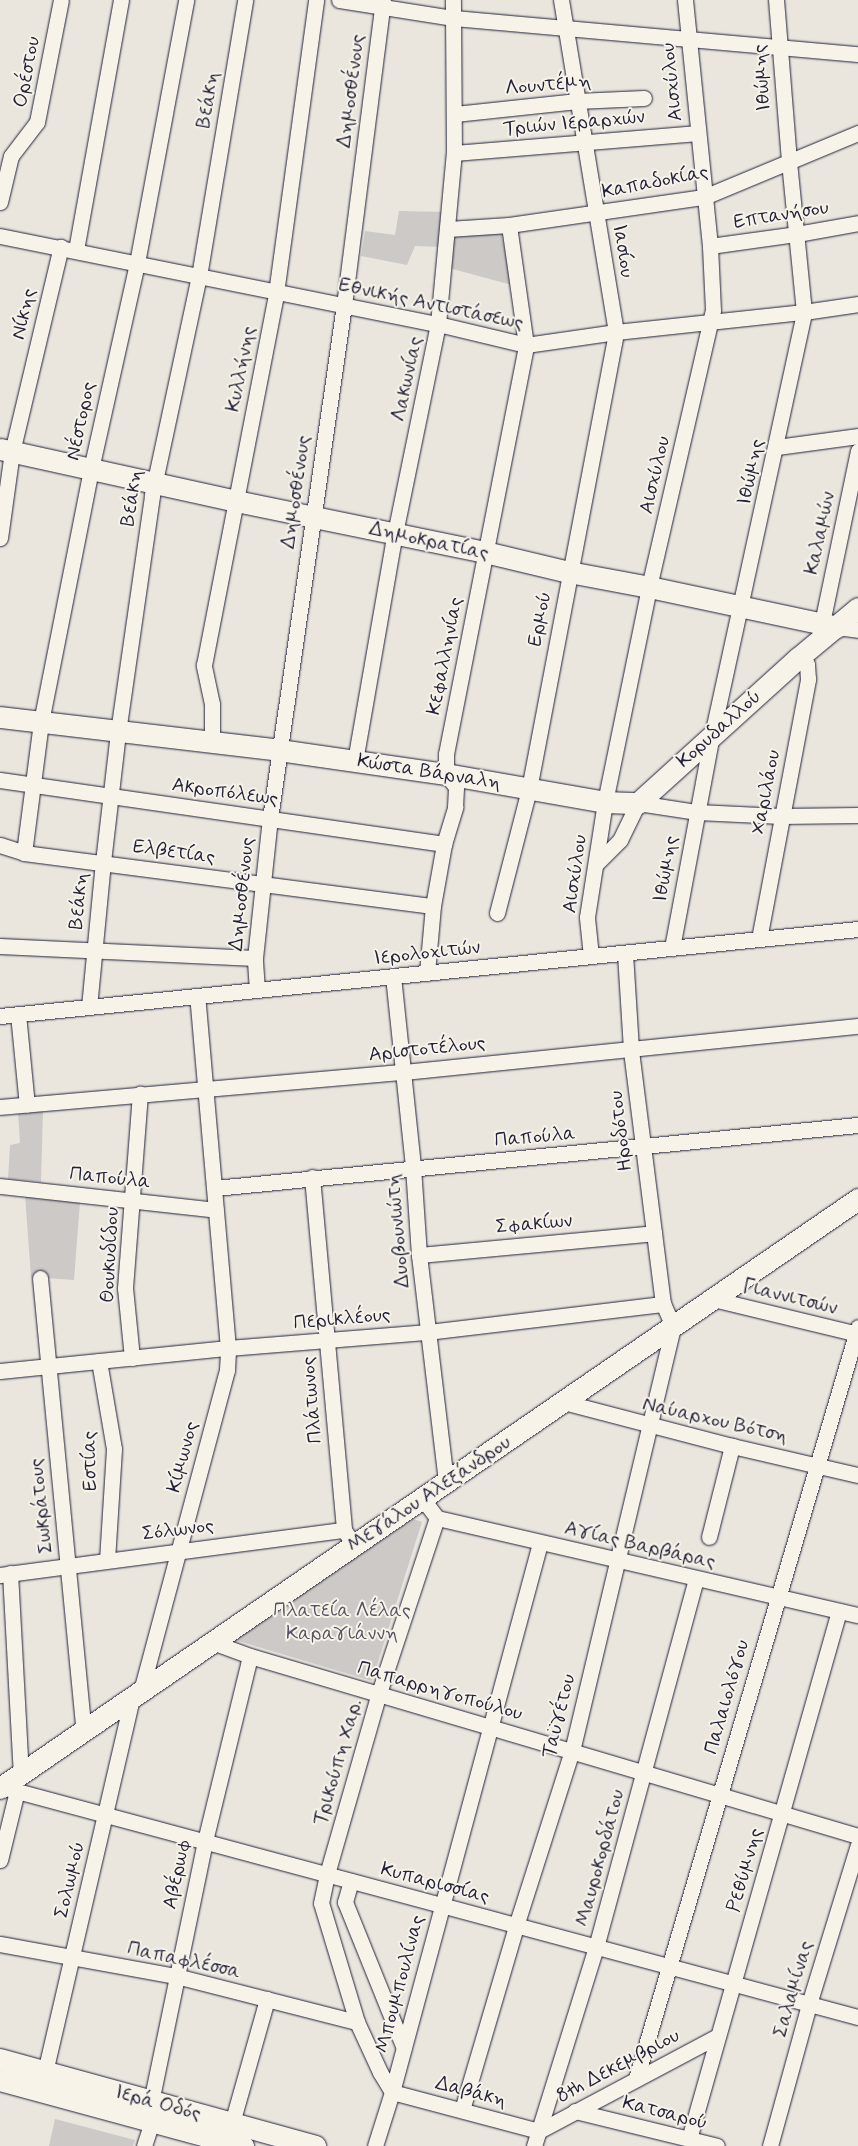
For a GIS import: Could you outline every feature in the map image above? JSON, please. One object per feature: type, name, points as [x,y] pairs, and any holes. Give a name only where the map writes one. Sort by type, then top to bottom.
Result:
[{"type":"street","name":"Ορέστου","points":[[0,202],[11,156],[37,122],[61,0]]},
{"type":"street","points":[[76,250],[121,0]]},
{"type":"street","name":"Νέστορος","points":[[24,853],[41,722],[91,470],[137,263],[186,0]]},
{"type":"street","name":"Βεάκη","points":[[89,1007],[118,732],[154,483],[198,276],[245,0]]},
{"type":"street","name":"Κυλλήνης","points":[[212,743],[212,704],[204,665],[276,293],[316,0]]},
{"type":"street","points":[[339,0],[383,3],[453,18],[567,30],[858,54]]},
{"type":"street","name":"Λακωνίας","points":[[355,761],[395,533],[438,324],[454,153],[453,0]]},
{"type":"street","name":"Ιασίου","points":[[561,0],[616,332]]},
{"type":"street","name":"Αισχύλου","points":[[592,956],[587,917],[606,802],[649,587],[713,310],[710,246],[684,0]]},
{"type":"street","name":"Ιθώμης","points":[[672,948],[712,735],[777,447],[804,312],[776,0]]},
{"type":"street","name":"Δημοσθένους","points":[[256,990],[255,958],[270,818],[312,516],[344,305],[383,3]]},
{"type":"street","name":"Λουντέμη","points":[[455,114],[577,101],[644,98]]},
{"type":"street","name":"Τριών Ιεραρχών","points":[[454,153],[698,132]]},
{"type":"street","name":"Καπαδοκίας","points":[[448,229],[509,225],[704,197],[858,132]]},
{"type":"street","name":"Επτανήσου","points":[[710,246],[797,234],[858,222]]},
{"type":"street","name":"Κεφαλληνίας","points":[[427,973],[433,906],[444,844],[455,807],[456,787],[446,774],[446,754],[526,345],[509,225]]},
{"type":"street","name":"Εθνικής Αντιστάσεως","points":[[0,236],[76,250],[276,293],[438,324],[526,345],[616,332],[804,312],[858,304]]},
{"type":"street","name":"Νίκης","points":[[0,538],[6,451],[61,248]]},
{"type":"street","name":"Ερμού","points":[[497,913],[529,789],[616,332]]},
{"type":"street","points":[[777,447],[858,436]]},
{"type":"street","name":"Δημοκρατίας","points":[[6,451],[485,552],[569,572],[858,630]]},
{"type":"street","name":"Καλαμών","points":[[829,625],[858,451]]},
{"type":"street","name":"Κορυδαλλού","points":[[596,864],[620,840],[638,803],[798,658],[829,625],[858,608]]},
{"type":"street","name":"Χαριλάου","points":[[759,939],[808,679],[807,664],[798,658]]},
{"type":"street","name":"Κώστα Βάρναλη","points":[[0,717],[279,750],[446,774],[606,802],[638,803],[697,812],[781,816],[858,815]]},
{"type":"street","name":"Ακροπόλεως","points":[[0,780],[444,844]]},
{"type":"street","name":"Ελβετίας","points":[[0,845],[24,853],[433,906]]},
{"type":"street","name":"Ιερολοχιτών","points":[[0,1016],[858,929]]},
{"type":"street","points":[[0,946],[255,958]]},
{"type":"street","name":"Ηροδότου","points":[[625,952],[631,1049],[663,1304]]},
{"type":"street","name":"Δυοβουνιώτη","points":[[393,976],[414,1167],[419,1255],[446,1482]]},
{"type":"street","points":[[197,996],[228,1348]]},
{"type":"street","points":[[18,1014],[26,1105]]},
{"type":"street","name":"Αριστοτέλους","points":[[0,1107],[404,1072],[858,1026]]},
{"type":"street","name":"Θουκυδίδου","points":[[132,1358],[125,1288],[140,1094]]},
{"type":"street","name":"Παπούλα","points":[[215,1188],[414,1167],[643,1148],[858,1125]]},
{"type":"street","name":"Πλάτωνος","points":[[312,1177],[327,1342],[349,1538]]},
{"type":"street","name":"Παπούλα","points":[[0,1186],[216,1210]]},
{"type":"street","name":"Μεγάλου Αλεξάνδρου","points":[[10,1785],[212,1642],[349,1538],[422,1498],[858,1199]]},
{"type":"street","name":"Σφακίων","points":[[419,1255],[654,1233]]},
{"type":"street","name":"Σωκράτους","points":[[40,1278],[84,1731]]},
{"type":"street","name":"Γιαννιτσών","points":[[713,1298],[857,1331]]},
{"type":"street","points":[[663,1304],[673,1326]]},
{"type":"street","name":"Περικλέους","points":[[0,1371],[228,1348],[327,1342],[428,1332],[663,1304]]},
{"type":"street","name":"Ταϋγέτου","points":[[462,2110],[516,1926],[572,1751],[673,1326]]},
{"type":"street","name":"Παλαιολόγου","points":[[636,2079],[857,1331]]},
{"type":"street","name":"Κίμωνος","points":[[137,1694],[180,1550],[227,1370],[228,1348]]},
{"type":"street","name":"Εστίας","points":[[99,1361],[114,1449],[107,1560]]},
{"type":"street","name":"Ναύαρχου Βότση","points":[[563,1402],[650,1426],[858,1475]]},
{"type":"street","points":[[710,1537],[732,1446]]},
{"type":"street","points":[[422,1498],[436,1518]]},
{"type":"street","name":"Αγίας Βαρβάρας","points":[[436,1518],[858,1615]]},
{"type":"street","name":"Τρικούπη Χαρ.","points":[[392,2092],[380,2072],[358,2022],[321,1903],[327,1874],[379,1693],[436,1518]]},
{"type":"street","name":"Σόλωνος","points":[[5,1574],[180,1550],[349,1538]]},
{"type":"street","name":"Μπουμπουλίνας","points":[[375,2146],[392,2092],[540,1543]]},
{"type":"street","points":[[0,1860],[10,1785],[5,1574]]},
{"type":"street","name":"Μαυροκορδάτου","points":[[534,2146],[596,1947],[696,1579]]},
{"type":"street","name":"Ρεθύμνης","points":[[689,2139],[716,2037],[782,1814],[839,1611]]},
{"type":"street","name":"Παπαρρηγοπούλου","points":[[212,1642],[250,1656],[858,1836]]},
{"type":"street","name":"Αβέρωφ","points":[[144,2146],[152,2112],[176,1976],[205,1842],[250,1656]]},
{"type":"street","name":"Σολωμού","points":[[45,2072],[106,1815],[137,1694]]},
{"type":"street","name":"Κυπαρισσίας","points":[[10,1785],[106,1815],[858,2017]]},
{"type":"street","name":"Σαλαμίνας","points":[[770,2146],[809,2004],[858,1845]]},
{"type":"street","points":[[351,1881],[345,1902],[404,2048]]},
{"type":"street","name":"Παπαφλέσσα","points":[[0,1944],[176,1976],[358,2022]]},
{"type":"street","points":[[232,2139],[267,1999]]},
{"type":"street","name":"8th Δεκεμβριου","points":[[539,2131],[716,2037]]},
{"type":"street","name":"Ιερά Οδός","points":[[0,2059],[45,2072],[152,2112],[232,2139],[315,2146]]},
{"type":"street","name":"Ιερά Οδός","points":[[0,2080],[152,2112]]},
{"type":"street","name":"Δαβάκη","points":[[392,2092],[539,2131]]},
{"type":"street","name":"Κατσαρού","points":[[575,2111],[605,2119],[661,2139],[689,2139],[717,2146]]},
{"type":"green space","points":[[399,211],[445,212],[442,247],[415,246],[407,265],[361,256],[365,231],[395,235]]},
{"type":"green space","points":[[501,231],[512,285],[449,268],[453,234]]},
{"type":"green space","points":[[43,1110],[41,1182],[8,1179],[10,1145],[20,1143],[18,1112]]},
{"type":"green space","points":[[25,1195],[80,1202],[74,1280],[31,1277]]},
{"type":"green space","name":"Πλατεία Λέλας Καραγιάννη","points":[[413,1519],[422,1522],[372,1681],[235,1640]]},
{"type":"green space","points":[[55,2119],[135,2140],[133,2146],[49,2146]]}]
